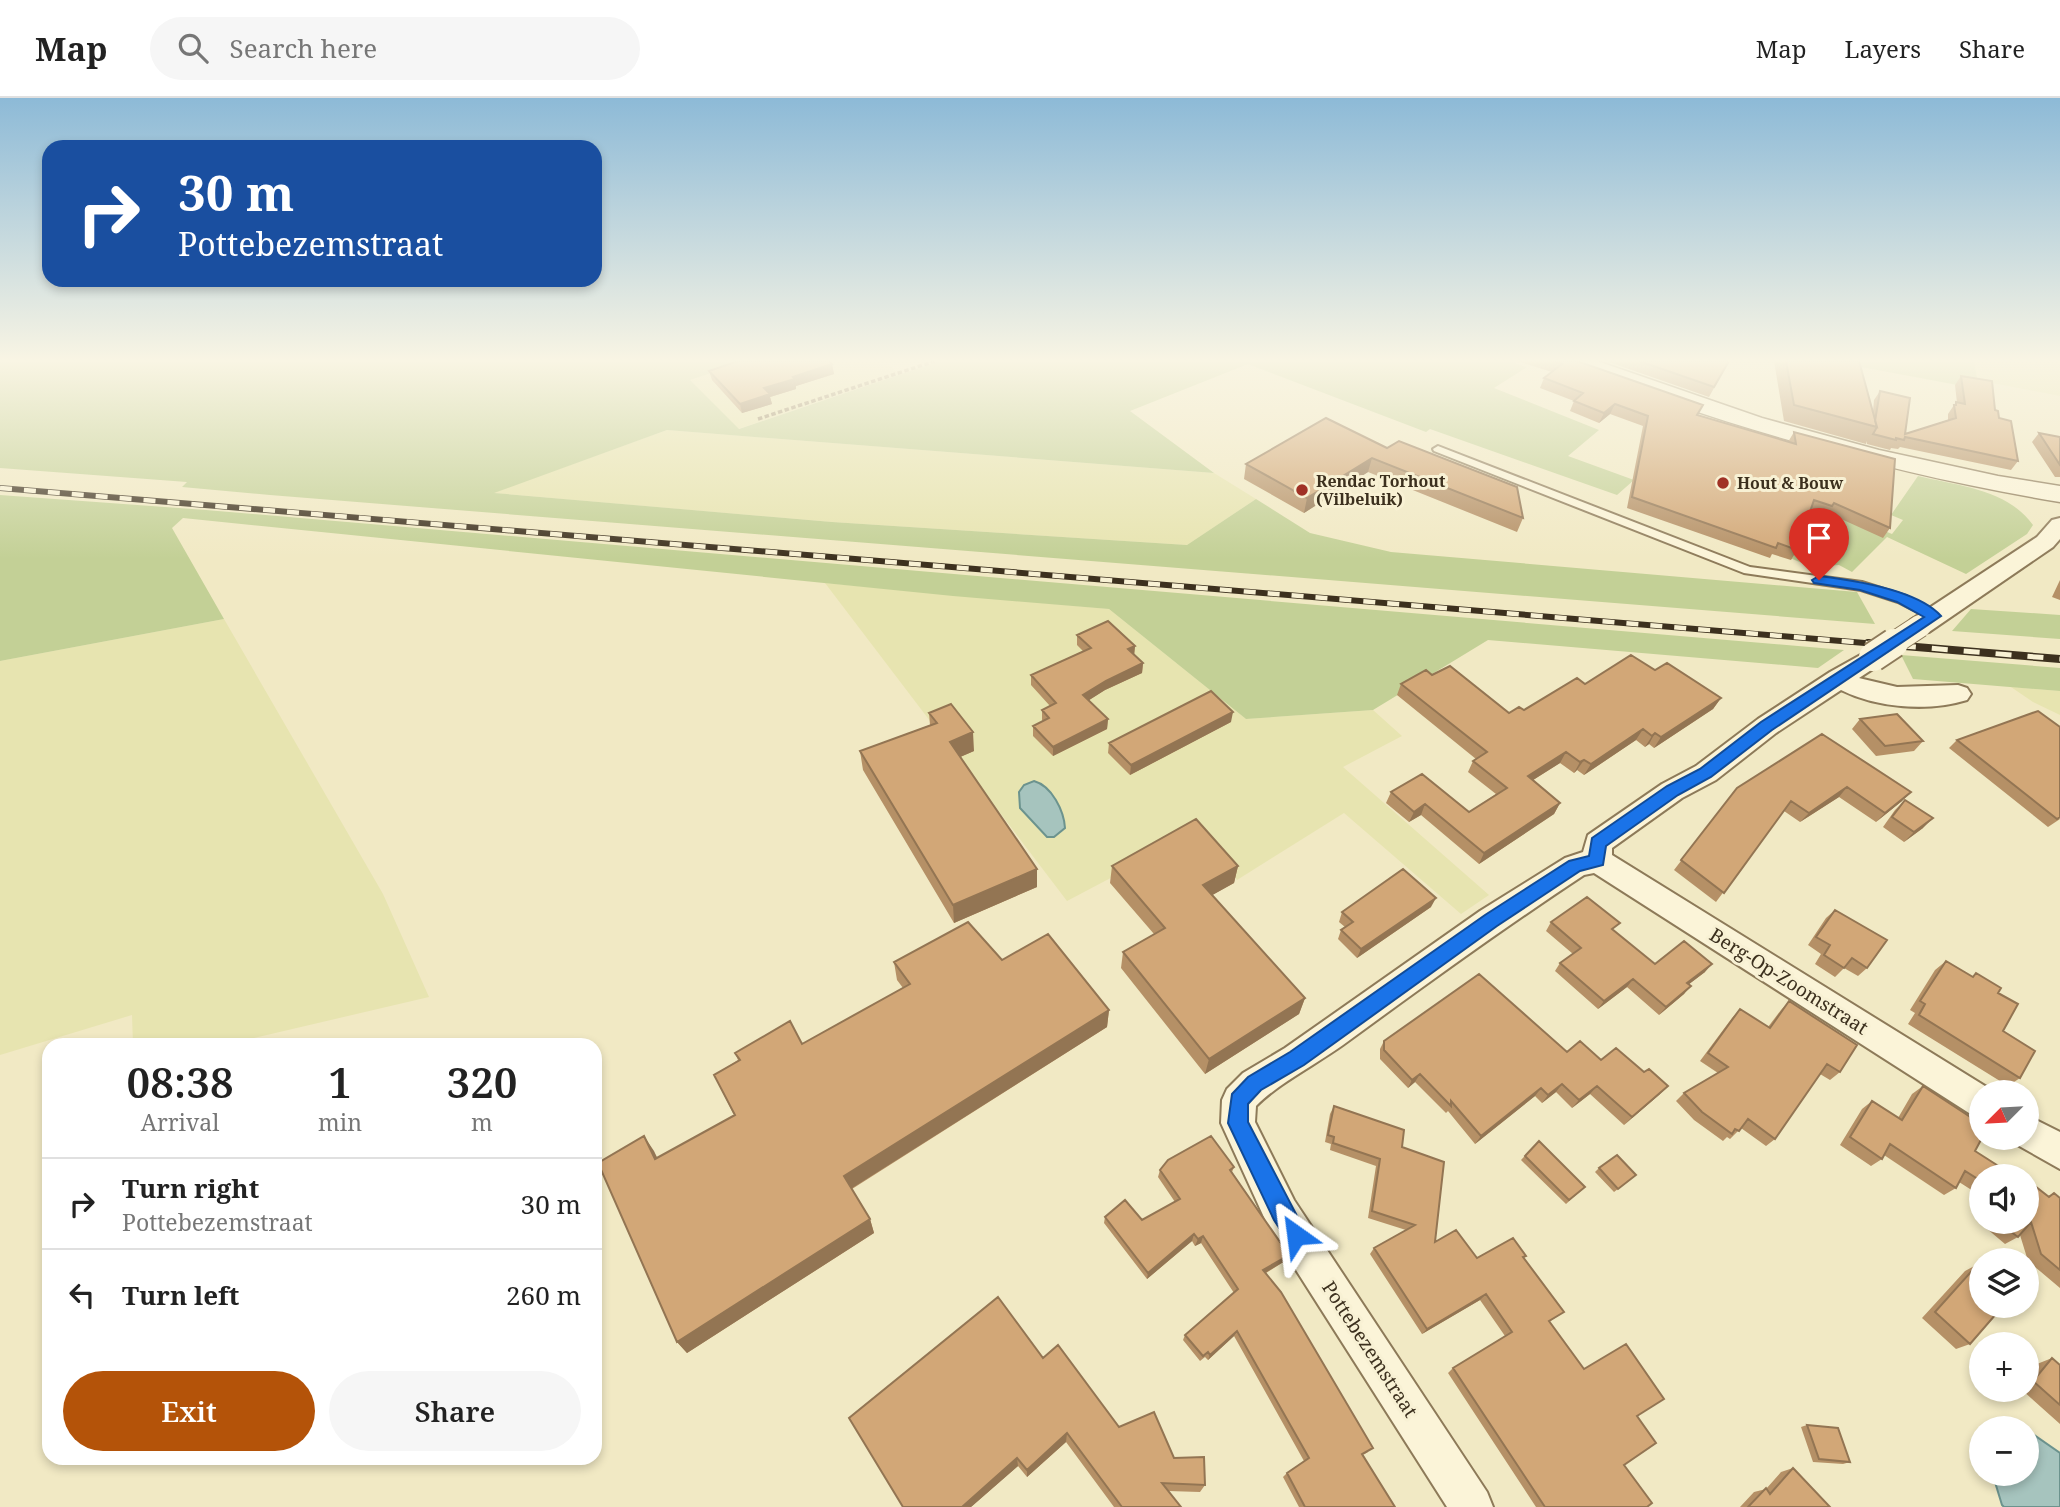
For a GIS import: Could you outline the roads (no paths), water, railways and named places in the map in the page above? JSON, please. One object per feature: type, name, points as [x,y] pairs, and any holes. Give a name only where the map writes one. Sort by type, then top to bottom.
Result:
[{"type":"street","points":[[1765,427],[1870,457],[2059,496]]},
{"type":"street","points":[[1597,860],[1598,843],[1672,791],[1706,773],[1767,726],[2045,542],[2060,525]]},
{"type":"street","points":[[1839,678],[1860,691],[1906,697],[1958,694]]},
{"type":"street","name":"Berg-Op-Zoomstraat","points":[[1597,860],[1969,1094]]},
{"type":"street","name":"Pottebezemstraat","points":[[1472,1507],[1281,1213],[1238,1123],[1239,1100],[1255,1084],[1297,1059],[1491,920],[1575,866],[1597,860]]},
{"type":"street","points":[[2039,1139],[2060,1152]]},
{"type":"lane","points":[[1438,449],[1748,570],[1862,586],[1902,599],[1927,621]]},
{"type":"water","points":[[1034,781],[1046,788],[1056,800],[1062,814],[1065,828],[1054,837],[1047,837],[1020,808],[1019,792],[1024,785]]},
{"type":"water","points":[[2039,1438],[2060,1453],[2060,1507],[2002,1505],[1996,1486],[2039,1486]]},
{"type":"railway","points":[[0,488],[1889,645]]},
{"type":"railway","points":[[1868,643],[2060,659]]},
{"type":"place","name":"Hout & Bouw","points":[[1723,483]]},
{"type":"place","name":"Rendac Torhout (Vilbeluik)","points":[[1302,490]]}]
